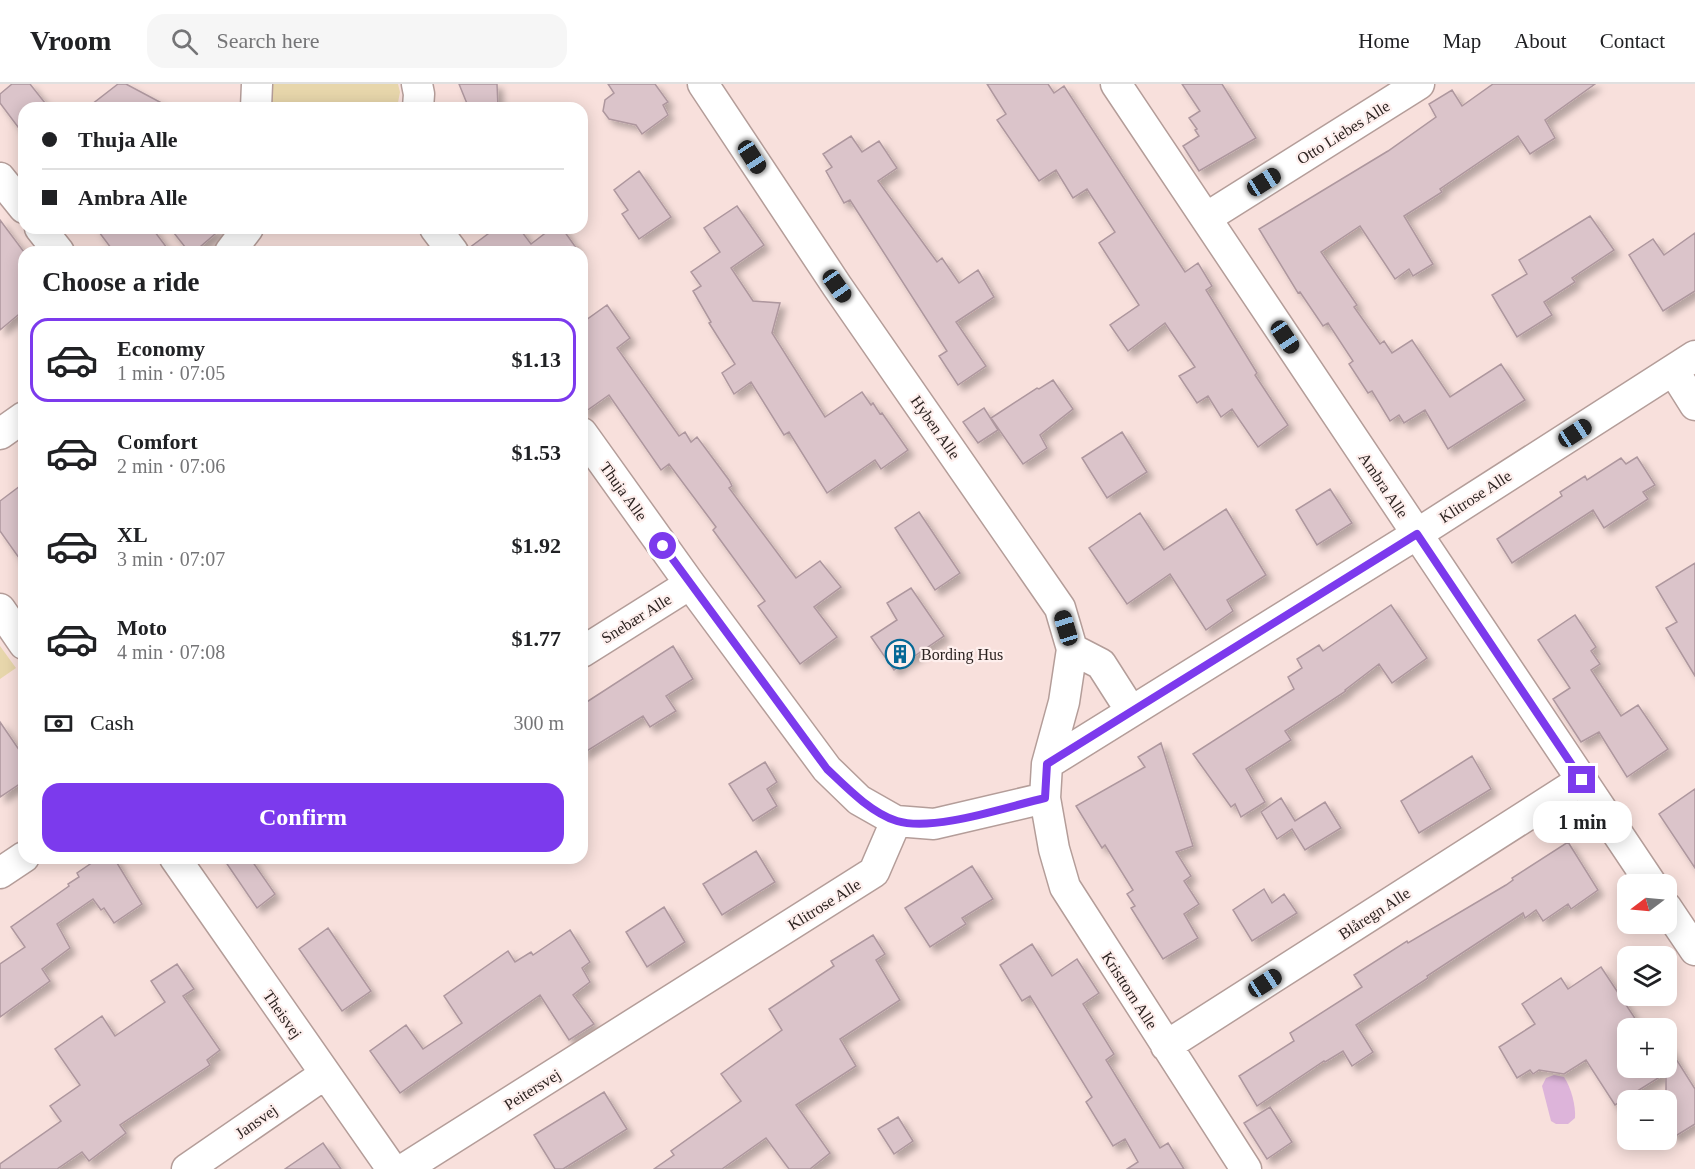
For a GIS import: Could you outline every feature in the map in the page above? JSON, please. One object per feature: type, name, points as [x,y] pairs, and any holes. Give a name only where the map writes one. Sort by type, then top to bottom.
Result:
[{"type":"street","points":[[256,102],[257,84]]},
{"type":"street","points":[[417,84],[418,102]]},
{"type":"street","name":"Hyben Alle","points":[[703,84],[837,286],[1060,608],[1072,649],[1064,702],[1047,764],[1045,798]]},
{"type":"street","name":"Ambra Alle","points":[[1116,84],[1645,874]]},
{"type":"street","name":"Otto Liebes Alle","points":[[1206,218],[1419,84]]},
{"type":"street","points":[[0,178],[18,200]]},
{"type":"street","points":[[45,234],[54,246]]},
{"type":"street","points":[[1684,363],[1695,405]]},
{"type":"street","name":"Klitrose Alle","points":[[1047,764],[1417,534],[1684,363]]},
{"type":"street","points":[[0,434],[18,421]]},
{"type":"street","name":"Thuja Alle","points":[[588,441],[827,769],[860,800],[896,821]]},
{"type":"street","name":"Snebær Alle","points":[[588,648],[690,584]]},
{"type":"street","points":[[0,609],[18,635]]},
{"type":"street","points":[[1072,649],[1101,664],[1131,711]]},
{"type":"street","name":"Blåregn Alle","points":[[1166,1046],[1582,780]]},
{"type":"street","points":[[896,821],[934,824],[1045,798]]},
{"type":"street","name":"Kristtorn Alle","points":[[1045,798],[1054,849],[1065,887],[1246,1169]]},
{"type":"street","name":"Klitrose Alle","points":[[660,1008],[874,872],[896,821]]},
{"type":"street","points":[[0,873],[18,861]]},
{"type":"street","name":"Theisvej","points":[[179,864],[392,1169]]},
{"type":"street","points":[[1677,923],[1695,950]]},
{"type":"street","name":"Peitersvej","points":[[404,1169],[660,1008]]},
{"type":"street","name":"Jansvej","points":[[187,1169],[325,1074]]},
{"type":"shaded area","points":[[269,84],[398,84],[400,92],[398,102],[270,102],[267,92]]},
{"type":"shaded area","points":[[0,646],[16,668],[0,679]]},
{"type":"shaded area","points":[[1554,1075],[1564,1077],[1573,1097],[1575,1118],[1568,1124],[1556,1124],[1551,1121],[1542,1086],[1546,1078]]},
{"type":"building","points":[[12,84],[30,84],[44,102],[18,102],[18,127],[0,103],[0,94]]},
{"type":"building","points":[[118,84],[126,84],[160,102],[95,102]]},
{"type":"building","points":[[459,84],[497,84],[498,102],[466,102]]},
{"type":"building","points":[[608,84],[655,84],[668,102],[663,105],[668,115],[642,134],[636,125],[609,119],[603,111],[605,100],[614,93]]},
{"type":"building","points":[[987,84],[1048,84],[1054,93],[1064,86],[1185,272],[1198,263],[1212,286],[1206,290],[1257,373],[1255,375],[1288,425],[1258,447],[1232,409],[1221,417],[1208,396],[1197,403],[1179,376],[1195,367],[1165,323],[1128,351],[1110,325],[1139,305],[1099,243],[1115,232],[1087,189],[1073,198],[1056,170],[1039,181],[997,120],[1006,114]]},
{"type":"building","points":[[1182,84],[1222,84],[1256,138],[1199,171],[1183,146],[1199,136],[1189,118],[1200,111]]},
{"type":"building","points":[[1493,84],[1595,84],[1545,120],[1555,138],[1530,154],[1518,136],[1440,189],[1442,192],[1404,216],[1433,264],[1413,276],[1409,269],[1395,279],[1360,226],[1321,252],[1357,305],[1354,307],[1380,344],[1384,341],[1392,353],[1412,340],[1450,397],[1501,364],[1525,400],[1448,449],[1425,410],[1404,423],[1399,415],[1390,421],[1372,391],[1368,393],[1349,364],[1353,361],[1328,323],[1323,326],[1300,292],[1298,293],[1259,229],[1388,151],[1436,117],[1429,104],[1452,90],[1462,106]]},
{"type":"building","points":[[851,136],[862,152],[879,141],[897,168],[878,181],[937,262],[942,258],[959,283],[978,270],[994,297],[956,322],[986,366],[958,385],[939,356],[947,351],[850,200],[844,203],[826,171],[832,167],[823,154]]},
{"type":"building","points":[[639,171],[671,217],[639,239],[622,214],[628,210],[614,190]]},
{"type":"building","points":[[737,206],[764,245],[731,268],[753,301],[780,303],[772,333],[825,417],[862,392],[871,405],[873,403],[880,414],[882,413],[908,450],[881,469],[875,460],[827,493],[789,432],[784,435],[751,382],[734,394],[722,373],[735,364],[709,323],[711,322],[693,291],[701,286],[691,272],[720,252],[704,228]]},
{"type":"building","points":[[1590,216],[1614,250],[1572,278],[1575,282],[1544,302],[1552,315],[1517,337],[1492,295],[1527,274],[1519,260]]},
{"type":"building","points":[[0,220],[20,246],[18,315],[0,330]]},
{"type":"building","points":[[1695,233],[1695,291],[1663,311],[1629,255],[1653,239],[1664,255]]},
{"type":"building","points":[[100,234],[156,234],[166,246],[110,246]]},
{"type":"building","points":[[175,234],[215,234],[201,246],[184,246]]},
{"type":"building","points":[[488,234],[524,234],[531,244],[544,234],[566,234],[575,246],[472,246]]},
{"type":"building","points":[[607,305],[630,338],[617,348],[679,436],[685,432],[691,442],[697,437],[729,480],[732,486],[729,488],[796,578],[820,561],[841,587],[814,607],[837,637],[800,664],[758,606],[765,601],[713,530],[716,527],[669,464],[661,470],[609,395],[588,410],[588,319]]},
{"type":"building","points":[[1053,380],[1073,409],[1040,435],[1047,448],[1023,464],[991,418]]},
{"type":"building","points":[[984,408],[998,430],[978,443],[963,422]]},
{"type":"building","points":[[1122,432],[1147,472],[1107,498],[1082,458]]},
{"type":"building","points":[[1637,457],[1655,485],[1643,492],[1648,499],[1604,528],[1593,510],[1512,563],[1497,539],[1562,496],[1560,492],[1585,476],[1587,480],[1621,458],[1626,464]]},
{"type":"building","points":[[18,488],[18,556],[0,531],[0,501]]},
{"type":"building","points":[[1330,489],[1352,523],[1317,545],[1296,510]]},
{"type":"building","points":[[1226,509],[1266,575],[1227,600],[1233,611],[1206,630],[1170,574],[1127,604],[1089,548],[1140,513],[1164,550]]},
{"type":"building","points":[[919,512],[960,573],[935,590],[895,528]]},
{"type":"building","points":[[1695,563],[1695,676],[1666,628],[1677,622],[1656,587]]},
{"type":"building","name":"Bording Hus","points":[[911,588],[944,636],[894,670],[871,637],[897,620],[887,603]]},
{"type":"building","points":[[1391,605],[1427,658],[1392,683],[1379,664],[1346,691],[1285,731],[1291,740],[1246,769],[1265,802],[1241,817],[1235,804],[1231,807],[1193,754],[1294,689],[1288,677],[1302,668],[1297,659],[1319,645],[1323,651]]},
{"type":"building","points":[[1575,615],[1596,647],[1591,651],[1600,664],[1591,670],[1621,716],[1638,705],[1668,749],[1627,777],[1599,732],[1581,742],[1553,699],[1570,688],[1538,640]]},
{"type":"building","points":[[673,646],[693,679],[666,696],[676,711],[650,727],[643,716],[588,750],[588,701]]},
{"type":"building","points":[[0,722],[18,748],[18,785],[0,797]]},
{"type":"building","points":[[1161,743],[1193,846],[1176,852],[1191,876],[1184,881],[1199,904],[1184,914],[1198,938],[1163,959],[1131,908],[1135,906],[1127,894],[1133,890],[1105,845],[1102,848],[1076,806],[1145,767],[1138,757]]},
{"type":"building","points":[[1472,756],[1491,789],[1419,833],[1401,801]]},
{"type":"building","points":[[765,762],[777,782],[767,789],[777,806],[753,821],[729,784]]},
{"type":"building","points":[[1695,789],[1695,868],[1659,814]]},
{"type":"building","points":[[1281,798],[1295,821],[1325,802],[1341,828],[1305,850],[1292,829],[1277,839],[1261,812]]},
{"type":"building","points":[[1568,842],[1598,890],[1571,909],[1568,904],[1543,921],[1536,910],[1525,918],[1523,913],[1356,1025],[1373,1052],[1352,1066],[1343,1051],[1324,1061],[1257,1106],[1239,1076],[1294,1041],[1290,1033],[1362,987],[1354,975],[1407,941],[1408,943],[1506,885],[1513,880],[1512,878]]},
{"type":"building","points":[[756,851],[775,882],[722,915],[703,884]]},
{"type":"building","points":[[90,864],[118,864],[142,904],[114,923],[104,908],[101,910],[93,899],[57,924],[70,948],[42,969],[50,981],[0,1017],[0,964],[25,947],[11,927],[69,886],[68,884],[79,877],[77,873]]},
{"type":"building","points":[[227,864],[254,864],[275,894],[257,908]]},
{"type":"building","points":[[972,866],[993,899],[962,918],[966,924],[930,947],[905,908]]},
{"type":"building","points":[[1264,889],[1272,903],[1284,894],[1297,913],[1252,941],[1233,910]]},
{"type":"building","points":[[664,907],[685,942],[647,967],[626,932]]},
{"type":"building","points":[[328,928],[371,991],[342,1011],[299,949]]},
{"type":"building","points":[[570,930],[590,962],[582,968],[590,982],[573,995],[594,1024],[569,1040],[540,995],[400,1093],[370,1051],[406,1025],[423,1049],[462,1023],[444,996],[508,951],[515,962],[531,952],[533,955]]},
{"type":"building","points":[[873,935],[885,954],[876,960],[900,1000],[840,1039],[856,1066],[796,1105],[830,1153],[810,1169],[789,1169],[766,1138],[722,1169],[654,1169],[674,1155],[671,1151],[741,1101],[721,1074],[782,1030],[769,1009],[834,966],[831,961]]},
{"type":"building","points":[[1032,944],[1052,976],[1077,959],[1099,993],[1083,1004],[1114,1054],[1106,1060],[1160,1148],[1168,1143],[1184,1169],[1127,1169],[1138,1162],[1125,1139],[1113,1146],[1086,1102],[1092,1097],[1030,996],[1022,1001],[1000,965]]},
{"type":"building","points":[[177,964],[194,989],[183,996],[220,1050],[207,1060],[210,1065],[120,1125],[126,1133],[89,1161],[82,1152],[57,1169],[0,1169],[0,1164],[61,1121],[50,1106],[80,1085],[55,1049],[102,1016],[115,1036],[165,1002],[151,981]]},
{"type":"building","points":[[1601,967],[1617,991],[1617,1006],[1627,1006],[1635,1018],[1617,1018],[1617,1078],[1658,1078],[1639,1090],[1617,1090],[1617,1104],[1615,1105],[1586,1060],[1564,1074],[1539,1070],[1533,1074],[1530,1070],[1517,1078],[1499,1047],[1535,1024],[1522,1004],[1561,978],[1568,989]]},
{"type":"building","points":[[1677,1060],[1695,1089],[1695,1124],[1677,1135],[1677,1090],[1666,1090],[1666,1078],[1677,1078]]},
{"type":"building","points":[[604,1092],[627,1129],[563,1169],[555,1169],[534,1135]]},
{"type":"building","points":[[1270,1107],[1292,1142],[1267,1159],[1244,1123]]},
{"type":"building","points":[[898,1117],[913,1141],[894,1154],[878,1129]]},
{"type":"building","points":[[323,1143],[341,1169],[285,1169]]},
{"type":"place","name":"Bording Hus","points":[[900,654]]},
{"type":"route","points":[[663,546],[827,769],[860,800],[896,821],[934,824],[1045,798],[1047,764],[1417,534],[1582,780]]}]
